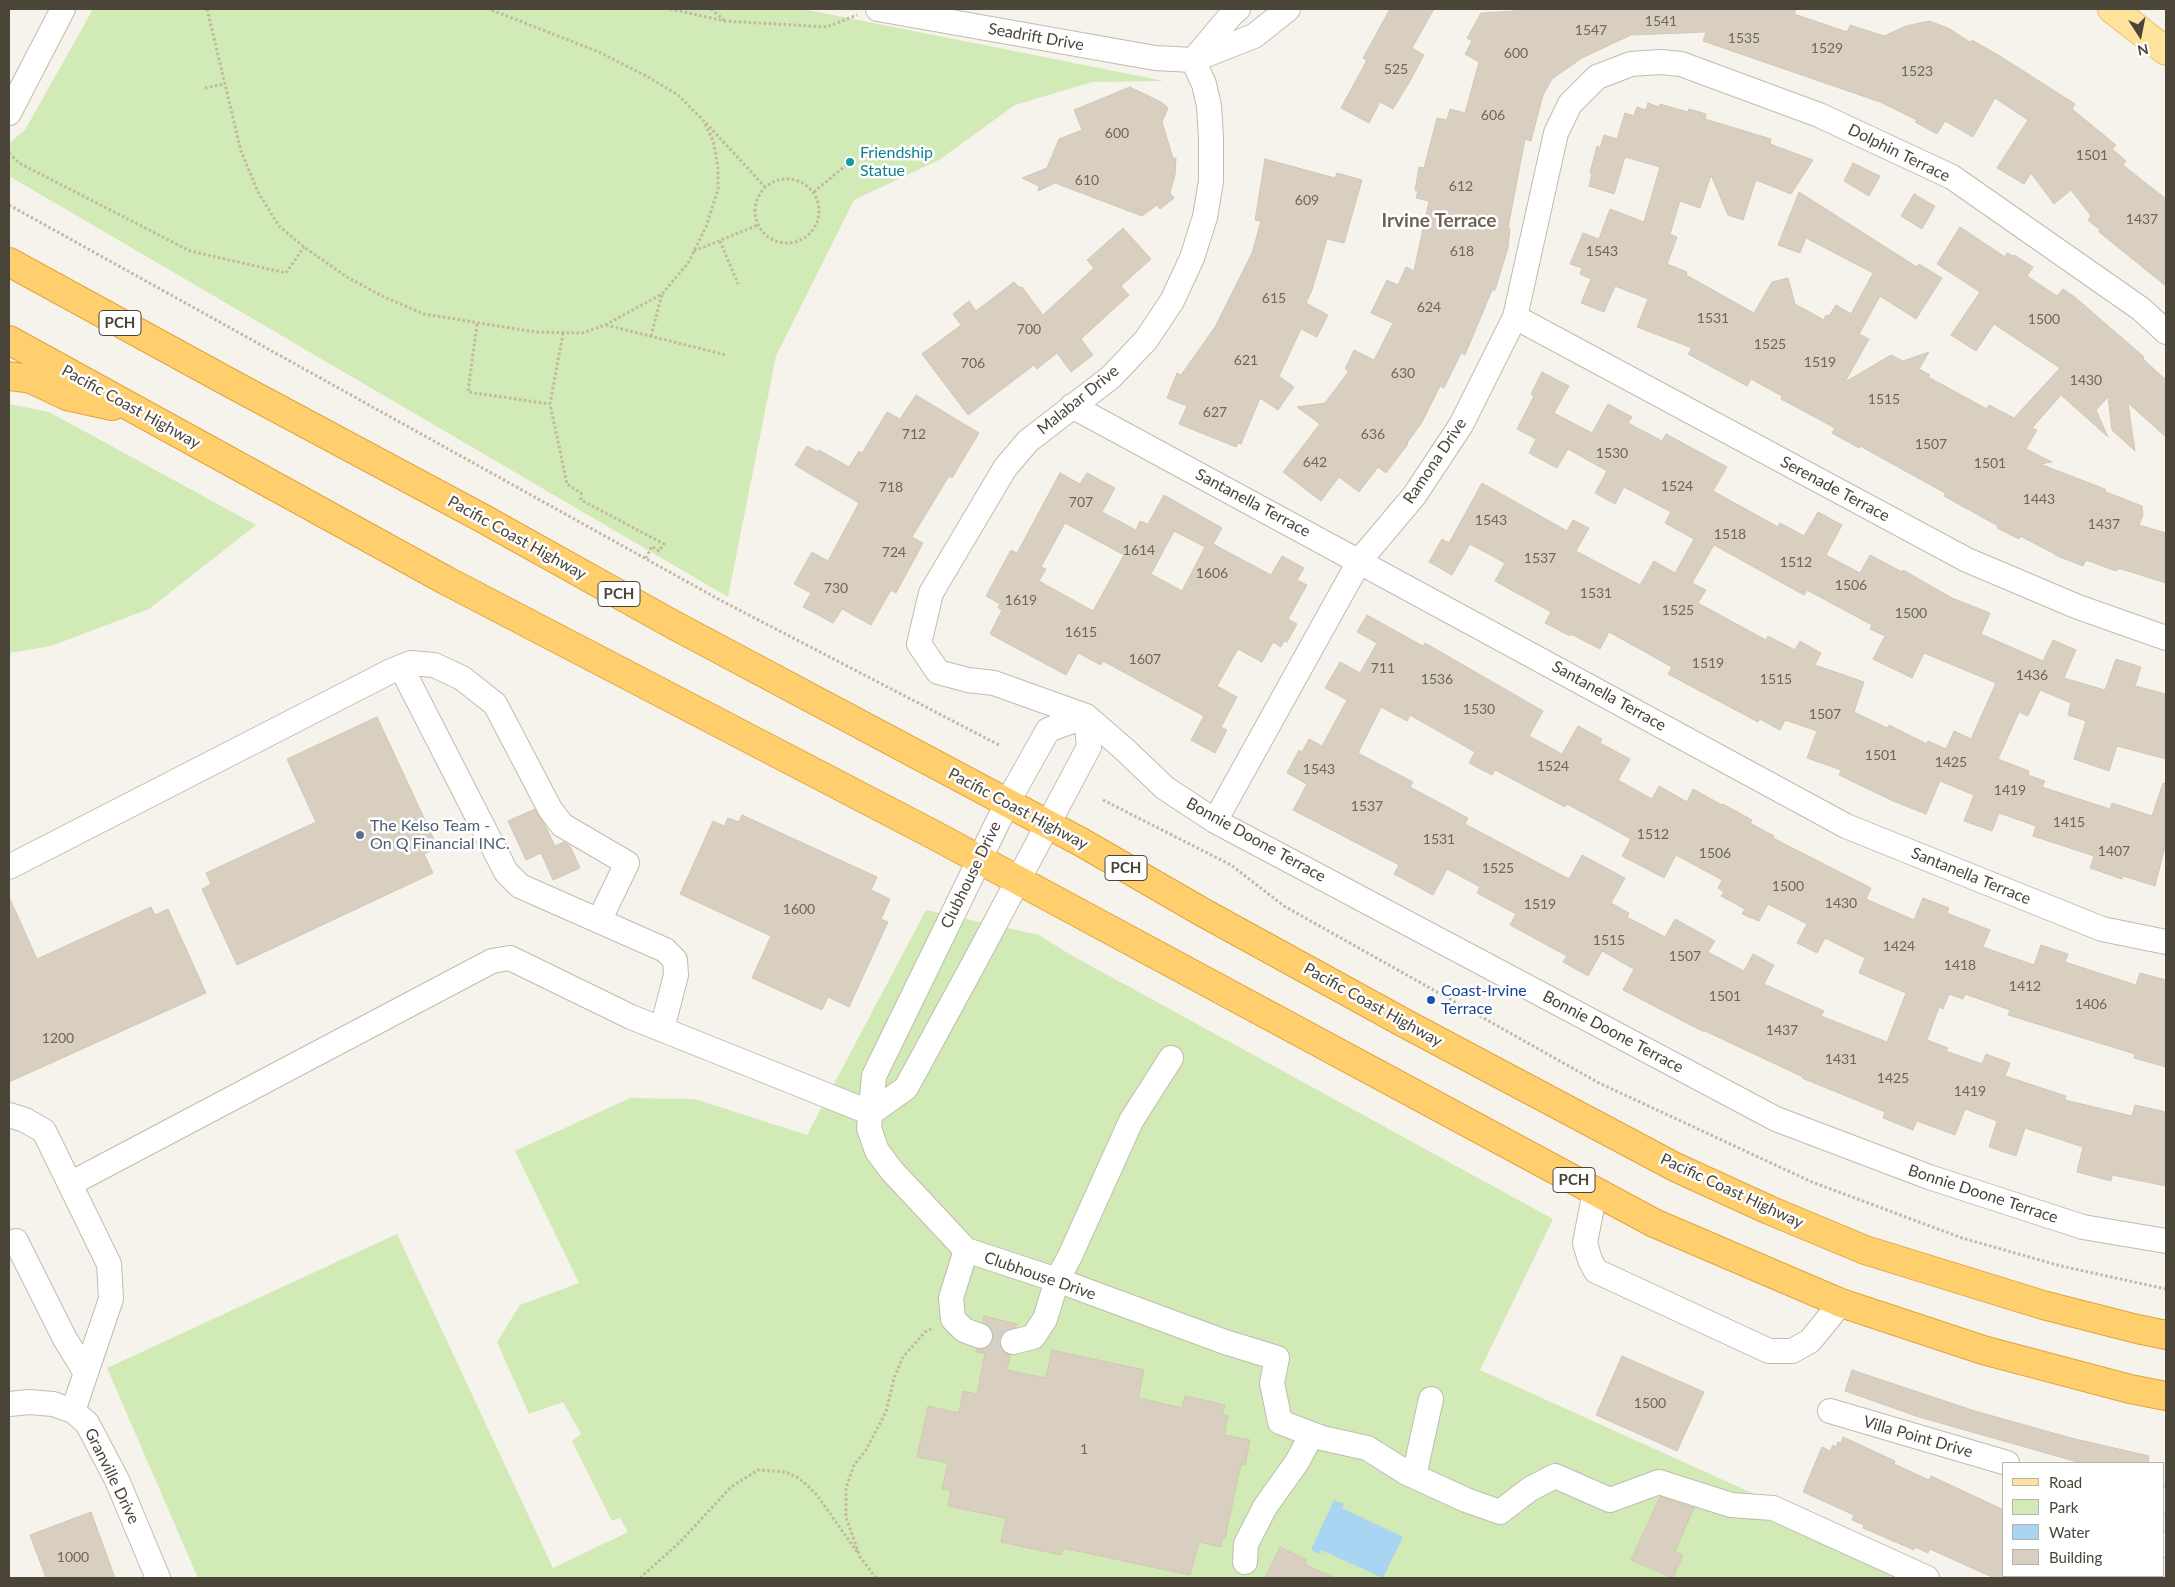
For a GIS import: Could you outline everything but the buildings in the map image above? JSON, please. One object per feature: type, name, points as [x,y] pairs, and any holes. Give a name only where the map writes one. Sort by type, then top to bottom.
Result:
[{"type":"highway","name":"Pacific Coast Highway","points":[[9,262],[482,518],[672,624],[1048,824],[1374,1006],[1675,1167],[1768,1210],[1865,1250],[2043,1305],[2137,1330],[2166,1335]]},
{"type":"highway","name":"Pacific Coast Highway","points":[[9,340],[448,581],[979,859],[1654,1223],[1841,1303],[1983,1350],[2130,1389],[2166,1396]]},
{"type":"highway","points":[[9,376],[32,379],[67,396],[141,413]]},
{"type":"main road","points":[[2112,9],[2166,51]]},
{"type":"street","points":[[9,113],[63,9]]},
{"type":"street","points":[[1193,60],[1231,14],[1238,9]]},
{"type":"street","points":[[1193,60],[1254,36],[1288,9]]},
{"type":"street","name":"Seadrift Drive","points":[[871,11],[1154,58],[1193,60]]},
{"type":"street","name":"Malabar Drive","points":[[919,644],[931,594],[1005,468],[1028,441],[1111,376],[1146,340],[1172,301],[1192,258],[1205,217],[1211,172],[1209,106],[1204,84],[1193,60]]},
{"type":"street","name":"Dolphin Terrace","points":[[1597,77],[1631,64],[1660,62],[1681,64],[1819,115],[1952,177],[2141,309],[2166,332]]},
{"type":"street","name":"Ramona Drive","points":[[1216,821],[1360,560],[1414,496],[1462,425],[1515,317],[1556,133],[1570,104],[1597,77]]},
{"type":"street","name":"Serenade Terrace","points":[[1515,317],[1968,560],[2078,607],[2166,638]]},
{"type":"street","name":"Santanella Terrace","points":[[1072,406],[1360,560],[1846,826],[2102,930],[2166,942]]},
{"type":"street","name":"Bonnie Doone Terrace","points":[[919,644],[938,672],[968,680],[994,683],[1086,716],[1165,788],[1216,821],[1776,1119],[1929,1177],[2083,1227],[2166,1241]]},
{"type":"street","points":[[9,867],[401,667],[411,663],[434,665],[462,678],[495,704],[550,809],[562,825],[627,864],[599,921]]},
{"type":"street","points":[[401,667],[506,872],[520,886],[665,950],[675,960],[676,975],[662,1029]]},
{"type":"street","points":[[70,1184],[492,961],[510,958],[631,1017],[871,1113],[906,1088],[1089,747],[1086,716],[1048,730],[1007,803]]},
{"type":"street","name":"Clubhouse Drive","points":[[1007,803],[874,1076],[869,1128],[877,1151],[892,1171],[966,1250],[1056,1280],[1145,1314],[1277,1358],[1272,1383],[1280,1422],[1312,1434]]},
{"type":"street","points":[[1013,1342],[1033,1338],[1045,1319],[1056,1280],[1070,1256],[1131,1120],[1171,1058]]},
{"type":"street","points":[[9,1115],[25,1120],[44,1131],[109,1264],[112,1299],[73,1411]]},
{"type":"street","points":[[1595,1191],[1585,1243],[1590,1260],[1596,1271],[1769,1351],[1792,1351],[1810,1341],[1841,1303]]},
{"type":"street","points":[[16,1241],[65,1339],[86,1373]]},
{"type":"street","points":[[966,1250],[950,1298],[953,1319],[964,1330],[980,1336]]},
{"type":"street","points":[[1414,1476],[1432,1399]]},
{"type":"street","name":"Granville Drive","points":[[9,1404],[29,1402],[53,1404],[73,1411],[87,1423],[117,1480],[158,1578]]},
{"type":"street","name":"Villa Point Drive","points":[[1830,1411],[2003,1462]]},
{"type":"street","points":[[1245,1562],[1246,1544],[1265,1507],[1297,1462],[1312,1434],[1367,1448],[1414,1476],[1466,1500],[1500,1512],[1530,1489],[1555,1476],[1610,1500],[1659,1482],[1731,1505],[1773,1508],[1927,1578]]},
{"type":"path","points":[[207,9],[241,151],[258,192],[279,226],[304,247],[347,277],[384,297],[424,314],[535,332],[582,333],[605,325],[662,294],[688,263],[706,227],[718,188],[718,166],[713,140],[703,120]]},
{"type":"path","points":[[488,9],[599,52],[650,78],[678,95],[765,187]]},
{"type":"path","points":[[670,9],[725,21],[827,27],[871,11]]},
{"type":"path","points":[[710,9],[725,21]]},
{"type":"path","points":[[206,88],[224,84]]},
{"type":"path","points":[[9,153],[19,163],[190,251],[286,273],[304,247]]},
{"type":"path","points":[[814,192],[845,166]]},
{"type":"path","points":[[792,178],[804,183],[814,192],[819,203],[820,216],[816,228],[807,237],[796,243],[784,244],[772,240],[762,232],[758,225],[755,210],[757,198],[765,187],[778,180],[792,178]]},
{"type":"path","points":[[9,205],[720,600],[1001,746]]},
{"type":"path","points":[[694,251],[758,225]]},
{"type":"path","points":[[720,241],[738,284]]},
{"type":"path","points":[[651,336],[662,294]]},
{"type":"path","points":[[477,324],[468,392],[550,404]]},
{"type":"path","points":[[605,325],[726,355]]},
{"type":"path","points":[[563,332],[550,404],[567,484],[581,493],[581,500],[664,544],[659,551],[652,546],[646,558]]},
{"type":"path","points":[[1103,800],[1231,865],[1284,906],[1599,1083],[1812,1182],[1962,1238],[2062,1266],[2166,1289]]},
{"type":"path","points":[[860,1556],[846,1517],[846,1488],[854,1465],[879,1427],[886,1412],[897,1368],[903,1356],[925,1332],[953,1319]]},
{"type":"path","points":[[640,1578],[680,1542],[731,1487],[758,1470],[786,1472],[808,1485],[818,1495],[876,1578]]},
{"type":"green space","points":[[93,9],[803,9],[1164,81],[1092,82],[1015,105],[939,160],[854,200],[776,356],[728,597],[9,176],[9,143],[25,130]]},
{"type":"green space","points":[[9,404],[49,412],[256,525],[149,609],[51,646],[9,653]]},
{"type":"green space","points":[[926,910],[1039,935],[1071,955],[1553,1219],[1480,1370],[1940,1578],[198,1578],[107,1368],[397,1234],[553,1568],[628,1532],[620,1518],[612,1521],[572,1441],[581,1434],[563,1402],[529,1414],[497,1342],[520,1305],[579,1283],[515,1151],[630,1098],[695,1099],[807,1135]]},
{"type":"water","points":[[1334,1500],[1344,1504],[1342,1508],[1403,1537],[1383,1578],[1321,1550],[1320,1554],[1311,1550]]},
{"type":"tunnel","points":[[980,1336],[1013,1342]]},
{"type":"place","name":"Friendship Statue","points":[[850,162]]},
{"type":"place","name":"The Kelso Team - On Q Financial INC.","points":[[360,835]]},
{"type":"place","name":"Coast-Irvine Terrace","points":[[1431,1000]]},
{"type":"district","name":"Irvine Terrace","points":[[1439,221]]}]
